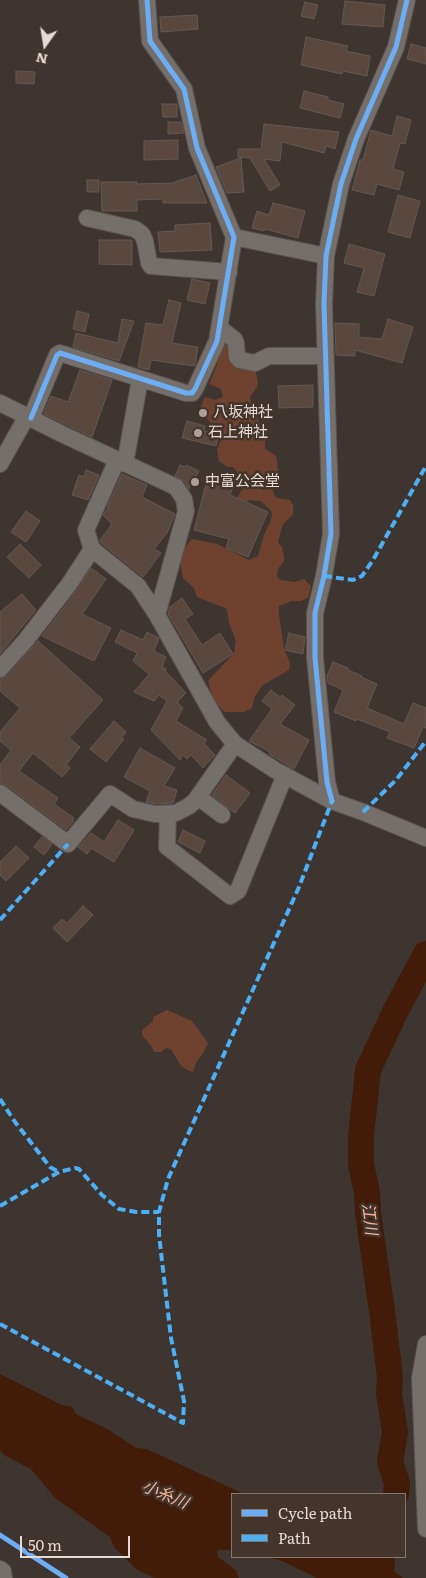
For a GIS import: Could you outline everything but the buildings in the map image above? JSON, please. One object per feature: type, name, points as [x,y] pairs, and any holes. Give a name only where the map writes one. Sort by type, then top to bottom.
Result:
[{"type":"street","points":[[0,464],[29,417],[57,355],[60,353],[182,392],[192,393],[217,341],[234,237],[197,148],[184,89],[150,41],[147,0]]},
{"type":"street","points":[[332,801],[327,782],[315,658],[315,613],[331,534],[324,304],[326,256],[341,184],[356,139],[396,46],[407,0]]},
{"type":"street","points":[[87,218],[135,230],[142,234],[151,266],[228,272]]},
{"type":"street","points":[[234,237],[326,256]]},
{"type":"street","points":[[220,328],[234,339],[237,357],[240,360],[259,363],[269,356],[325,356]]},
{"type":"street","points":[[140,379],[121,462],[86,530],[92,549],[138,586],[157,615],[217,722],[235,744],[332,801],[426,838]]},
{"type":"street","points":[[0,403],[176,488],[184,499],[186,510],[157,615]]},
{"type":"street","points":[[0,669],[26,640],[70,583],[92,549]]},
{"type":"street","points":[[0,792],[68,844],[110,794],[134,809],[155,814],[176,813],[189,806],[198,797],[235,744]]},
{"type":"street","points":[[168,814],[167,847],[230,896],[238,891],[285,775]]},
{"type":"street","points":[[198,797],[222,815]]},
{"type":"street","points":[[426,1344],[420,1378],[426,1529]]},
{"type":"street","points":[[0,1569],[3,1571],[4,1578]]},
{"type":"shaded area","points":[[224,340],[244,356],[255,369],[258,382],[250,397],[252,409],[265,432],[265,449],[275,455],[277,460],[278,472],[276,479],[271,485],[276,498],[290,500],[293,505],[293,514],[283,524],[278,542],[282,547],[284,561],[278,569],[277,576],[280,580],[295,582],[304,579],[311,586],[308,598],[279,606],[284,649],[290,663],[289,670],[263,685],[255,696],[252,708],[244,712],[224,712],[213,700],[208,681],[234,653],[236,641],[229,623],[227,609],[197,597],[194,588],[183,578],[180,561],[185,547],[192,539],[217,544],[249,560],[258,556],[271,520],[272,512],[261,501],[249,500],[242,506],[235,502],[241,491],[251,481],[248,474],[238,473],[233,467],[227,467],[219,461],[217,450],[223,434],[212,425],[200,409],[205,397],[215,400],[223,397],[221,389],[209,384]]},
{"type":"shaded area","points":[[167,1010],[192,1021],[208,1043],[193,1072],[181,1066],[171,1049],[166,1048],[161,1052],[154,1052],[142,1035],[142,1030],[153,1021],[153,1017]]},
{"type":"water","name":"小糸川","points":[[0,1374],[62,1405],[72,1407],[76,1414],[109,1430],[136,1448],[147,1449],[242,1493],[231,1493],[231,1551],[217,1550],[218,1557],[236,1570],[239,1578],[154,1578],[136,1569],[114,1547],[110,1537],[55,1498],[31,1469],[4,1455],[0,1450]]},
{"type":"water","points":[[272,1558],[369,1558],[389,1567],[403,1578],[317,1578]]},
{"type":"waterway","name":"江川","points":[[396,1493],[397,1483],[390,1462],[395,1432],[389,1394],[390,1377],[367,1193],[361,1164],[361,1136],[368,1070],[396,1010],[426,954]]},
{"type":"waterway","name":"江川","points":[[381,1578],[382,1558]]},
{"type":"marked path","points":[[324,576],[353,580],[362,576],[426,466]]},
{"type":"marked path","points":[[363,812],[396,780],[426,741]]},
{"type":"marked path","points":[[0,1324],[183,1423],[184,1401],[171,1338],[159,1235],[159,1212],[168,1179],[299,887],[332,801]]},
{"type":"marked path","points":[[0,920],[68,844]]},
{"type":"marked path","points":[[0,1099],[15,1122],[50,1167],[59,1172]]},
{"type":"marked path","points":[[0,1206],[59,1172],[75,1168],[79,1169],[102,1195],[119,1209],[136,1212],[159,1212]]},
{"type":"cycle path","points":[[31,418],[57,355],[60,353],[186,393],[192,393],[217,341],[234,237],[197,148],[184,89],[150,41],[147,0]]},
{"type":"cycle path","points":[[332,801],[327,782],[315,658],[315,613],[331,534],[324,304],[326,256],[341,184],[356,139],[396,47],[407,0]]},
{"type":"cycle path","points":[[0,1535],[66,1578]]},
{"type":"place","name":"八坂神社","points":[[203,413]]},
{"type":"place","name":"石上神社","points":[[198,433]]},
{"type":"place","name":"中富公会堂","points":[[195,482]]}]
